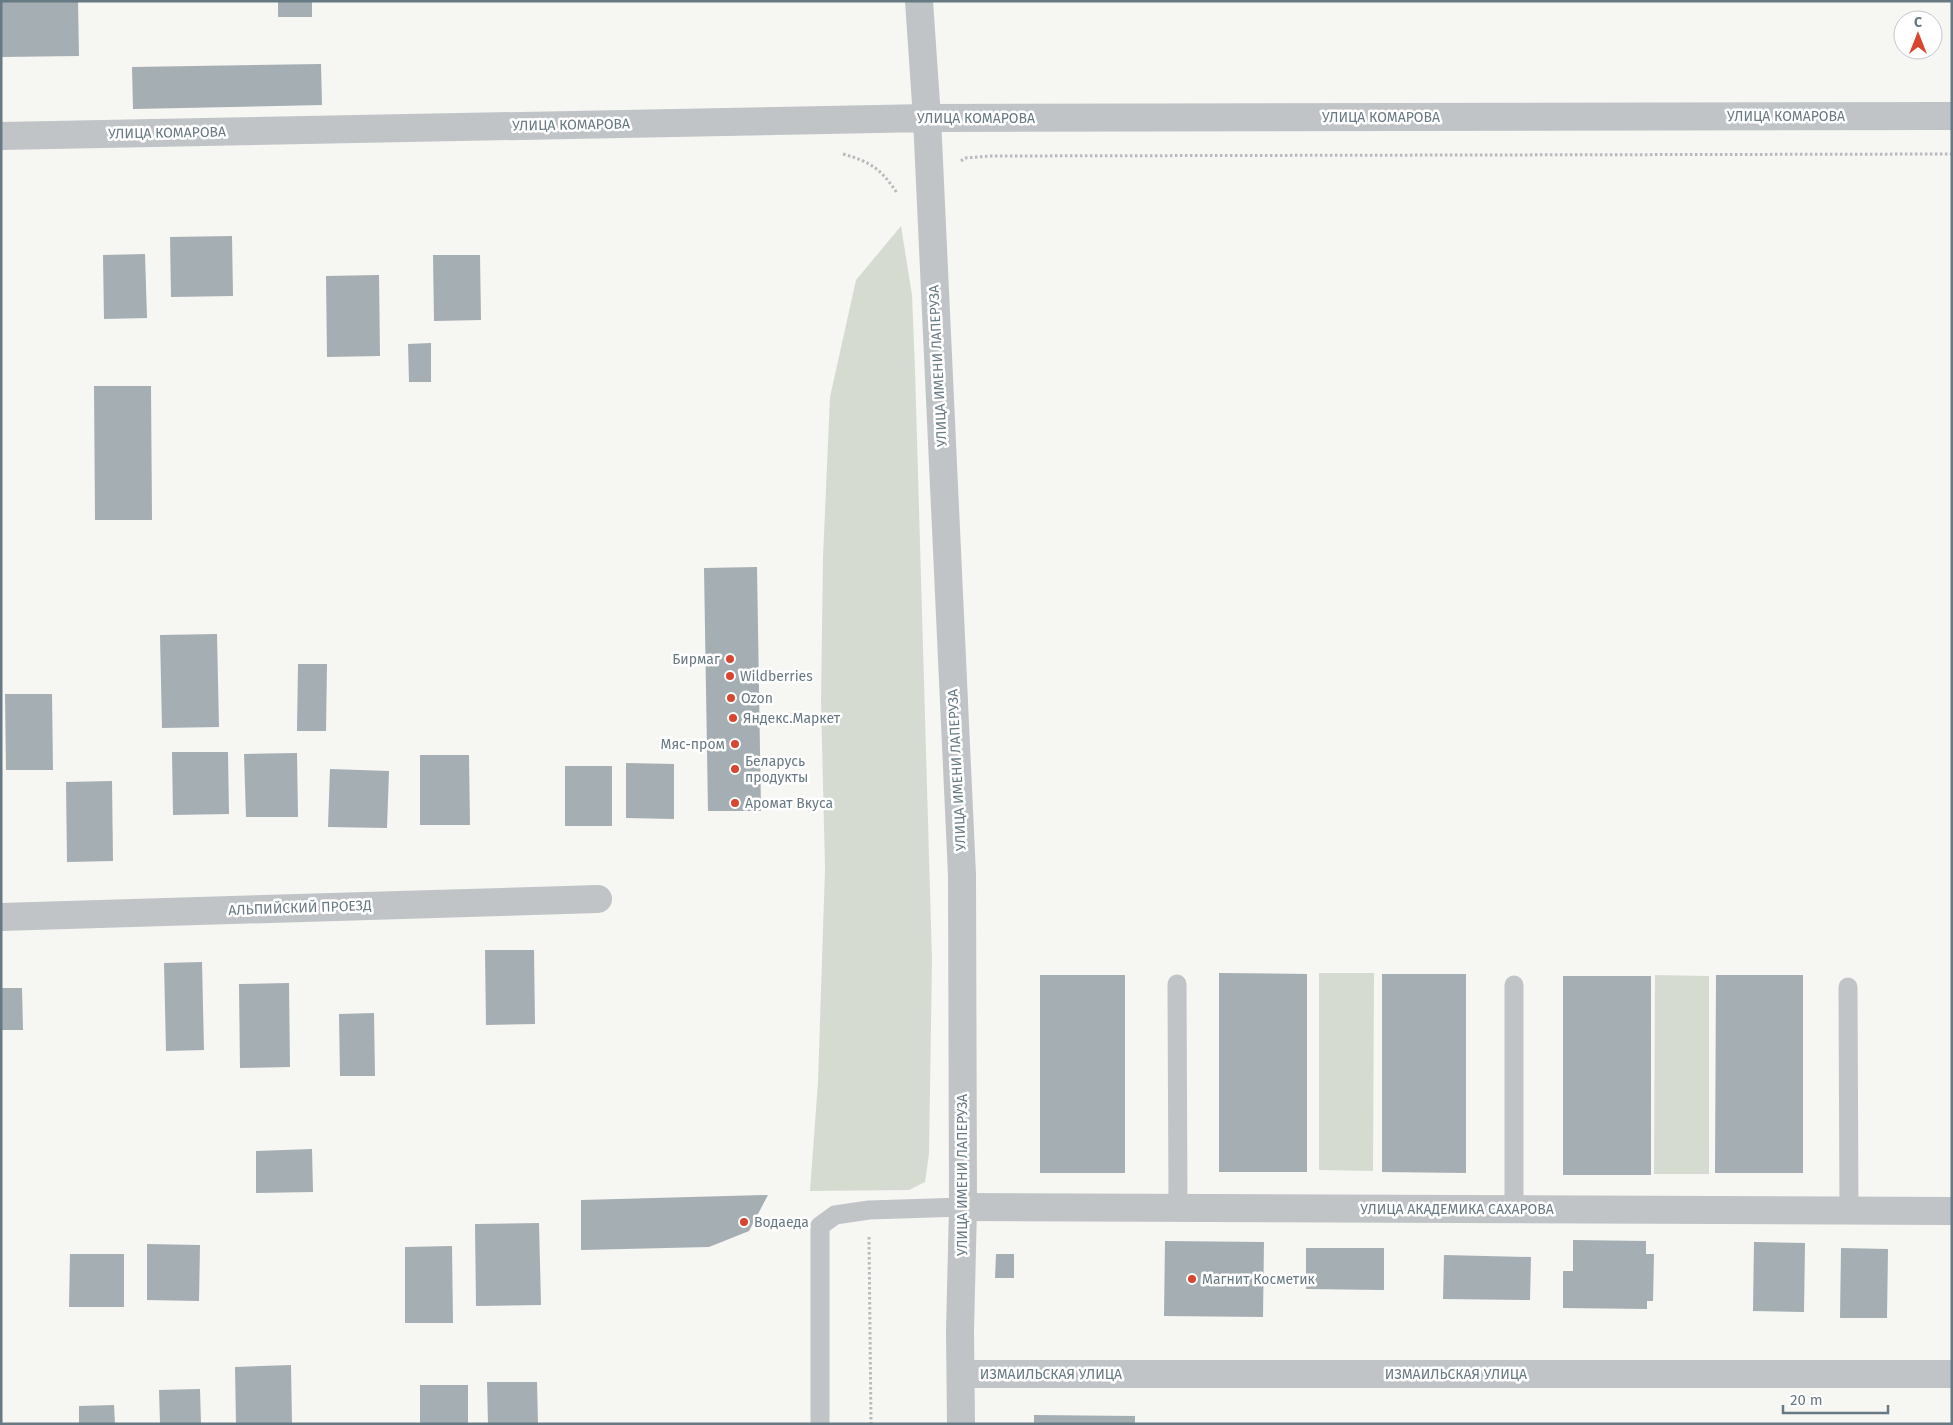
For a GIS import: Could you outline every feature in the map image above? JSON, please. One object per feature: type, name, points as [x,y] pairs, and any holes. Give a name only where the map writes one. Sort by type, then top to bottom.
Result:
[{"type":"street","name":"УЛИЦА ИМЕНИ ЛАПЕРУЗА","points":[[919,1],[927,118],[962,875],[963,1207],[961,1424]]},
{"type":"street","name":"УЛИЦА КОМАРОВА","points":[[1,136],[927,118],[1952,116]]},
{"type":"street","name":"АЛЬПИЙСКИЙ ПРОЕЗД","points":[[1,917],[598,899]]},
{"type":"street","name":"УЛИЦА АКАДЕМИКА САХАРОВА","points":[[963,1207],[1952,1211]]},
{"type":"street","name":"ИЗМАИЛЬСКАЯ УЛИЦА","points":[[961,1374],[1952,1374]]},
{"type":"lane","points":[[1177,984],[1178,1207]]},
{"type":"lane","points":[[1514,985],[1514,1209]]},
{"type":"lane","points":[[1848,987],[1849,1210]]},
{"type":"lane","points":[[820,1424],[820,1226],[834,1215],[869,1210],[963,1207]]},
{"type":"path","points":[[840,153],[855,157],[879,170],[900,198]]},
{"type":"path","points":[[956,164],[965,158],[1001,156],[1952,154]]},
{"type":"path","points":[[869,1231],[871,1424]]},
{"type":"shaded area","points":[[901,226],[912,295],[915,369],[932,960],[929,1154],[925,1182],[909,1190],[810,1191],[818,1082],[825,869],[821,701],[823,557],[830,397],[856,280]]},
{"type":"shaded area","points":[[1319,973],[1374,973],[1373,1171],[1319,1170]]},
{"type":"shaded area","points":[[1655,975],[1709,976],[1709,1174],[1654,1174]]},
{"type":"building","points":[[1,1],[78,1],[79,56],[1,57]]},
{"type":"building","points":[[278,1],[312,1],[312,17],[278,17]]},
{"type":"building","points":[[321,64],[322,105],[133,109],[132,67]]},
{"type":"building","points":[[232,236],[233,296],[171,297],[170,237]]},
{"type":"building","points":[[145,254],[147,318],[104,319],[103,255]]},
{"type":"building","points":[[433,255],[480,255],[481,320],[434,321]]},
{"type":"building","points":[[379,275],[380,356],[327,357],[326,276]]},
{"type":"building","points":[[431,343],[431,382],[409,382],[408,344]]},
{"type":"building","points":[[94,386],[151,386],[152,520],[95,520]]},
{"type":"building","points":[[757,567],[761,811],[708,811],[704,568]]},
{"type":"building","points":[[217,634],[219,727],[162,728],[160,635]]},
{"type":"building","points":[[298,664],[327,664],[326,731],[297,731]]},
{"type":"building","points":[[5,694],[52,694],[53,770],[6,770]]},
{"type":"building","points":[[172,752],[228,752],[229,814],[173,815]]},
{"type":"building","points":[[297,753],[298,817],[246,817],[244,754]]},
{"type":"building","points":[[420,755],[469,755],[470,825],[420,825]]},
{"type":"building","points":[[626,763],[674,764],[674,819],[626,818]]},
{"type":"building","points":[[565,766],[612,766],[612,826],[565,826]]},
{"type":"building","points":[[330,769],[389,771],[387,828],[328,827]]},
{"type":"building","points":[[112,781],[113,861],[67,862],[66,782]]},
{"type":"building","points":[[485,950],[534,950],[535,1024],[486,1025]]},
{"type":"building","points":[[202,962],[204,1050],[166,1051],[164,963]]},
{"type":"building","points":[[1219,973],[1307,974],[1307,1172],[1219,1172]]},
{"type":"building","points":[[1382,974],[1466,974],[1466,1173],[1382,1172]]},
{"type":"building","points":[[1040,975],[1125,975],[1125,1173],[1040,1173]]},
{"type":"building","points":[[1716,975],[1803,975],[1803,1173],[1715,1173]]},
{"type":"building","points":[[1563,976],[1651,976],[1651,1175],[1563,1175]]},
{"type":"building","points":[[289,983],[290,1067],[240,1068],[239,984]]},
{"type":"building","points":[[1,988],[22,988],[23,1030],[1,1030]]},
{"type":"building","points":[[374,1013],[375,1076],[340,1076],[339,1014]]},
{"type":"building","points":[[312,1149],[313,1192],[256,1193],[256,1151]]},
{"type":"building","points":[[768,1195],[749,1231],[709,1247],[581,1250],[581,1200]]},
{"type":"building","points":[[539,1223],[541,1305],[476,1306],[475,1224]]},
{"type":"building","points":[[1573,1240],[1646,1241],[1646,1254],[1654,1254],[1653,1301],[1647,1301],[1647,1309],[1563,1308],[1563,1271],[1573,1271]]},
{"type":"building","points":[[1165,1241],[1264,1242],[1263,1317],[1164,1316]]},
{"type":"building","points":[[1754,1242],[1805,1243],[1804,1312],[1753,1311]]},
{"type":"building","points":[[147,1244],[200,1245],[199,1301],[147,1300]]},
{"type":"building","points":[[452,1246],[453,1323],[405,1323],[405,1247]]},
{"type":"building","points":[[1306,1248],[1384,1248],[1384,1290],[1306,1289]]},
{"type":"building","points":[[1841,1248],[1888,1249],[1887,1318],[1840,1318]]},
{"type":"building","points":[[70,1254],[124,1254],[124,1307],[69,1307]]},
{"type":"building","points":[[996,1254],[1014,1254],[1014,1278],[995,1278]]},
{"type":"building","points":[[1444,1255],[1531,1257],[1530,1300],[1443,1299]]},
{"type":"building","points":[[291,1365],[292,1424],[236,1424],[235,1367]]},
{"type":"building","points":[[487,1382],[537,1382],[538,1424],[488,1424]]},
{"type":"building","points":[[420,1385],[468,1385],[468,1424],[420,1424]]},
{"type":"building","points":[[200,1389],[201,1424],[160,1424],[159,1390]]},
{"type":"building","points":[[114,1405],[115,1424],[79,1424],[79,1406]]},
{"type":"building","points":[[1034,1415],[1135,1416],[1135,1424],[1034,1424]]},
{"type":"place","name":"Бирмаг","points":[[730,659]]},
{"type":"place","name":"Wildberries","points":[[730,676]]},
{"type":"place","name":"Ozon","points":[[731,698]]},
{"type":"place","name":"Яндекс.Маркет","points":[[733,718]]},
{"type":"place","name":"Мяс-пром","points":[[735,744]]},
{"type":"place","name":"Беларусь продукты","points":[[735,769]]},
{"type":"place","name":"Аромат Вкуса","points":[[735,803]]},
{"type":"place","name":"Водаеда","points":[[744,1222]]},
{"type":"place","name":"Магнит Косметик","points":[[1192,1279]]}]
